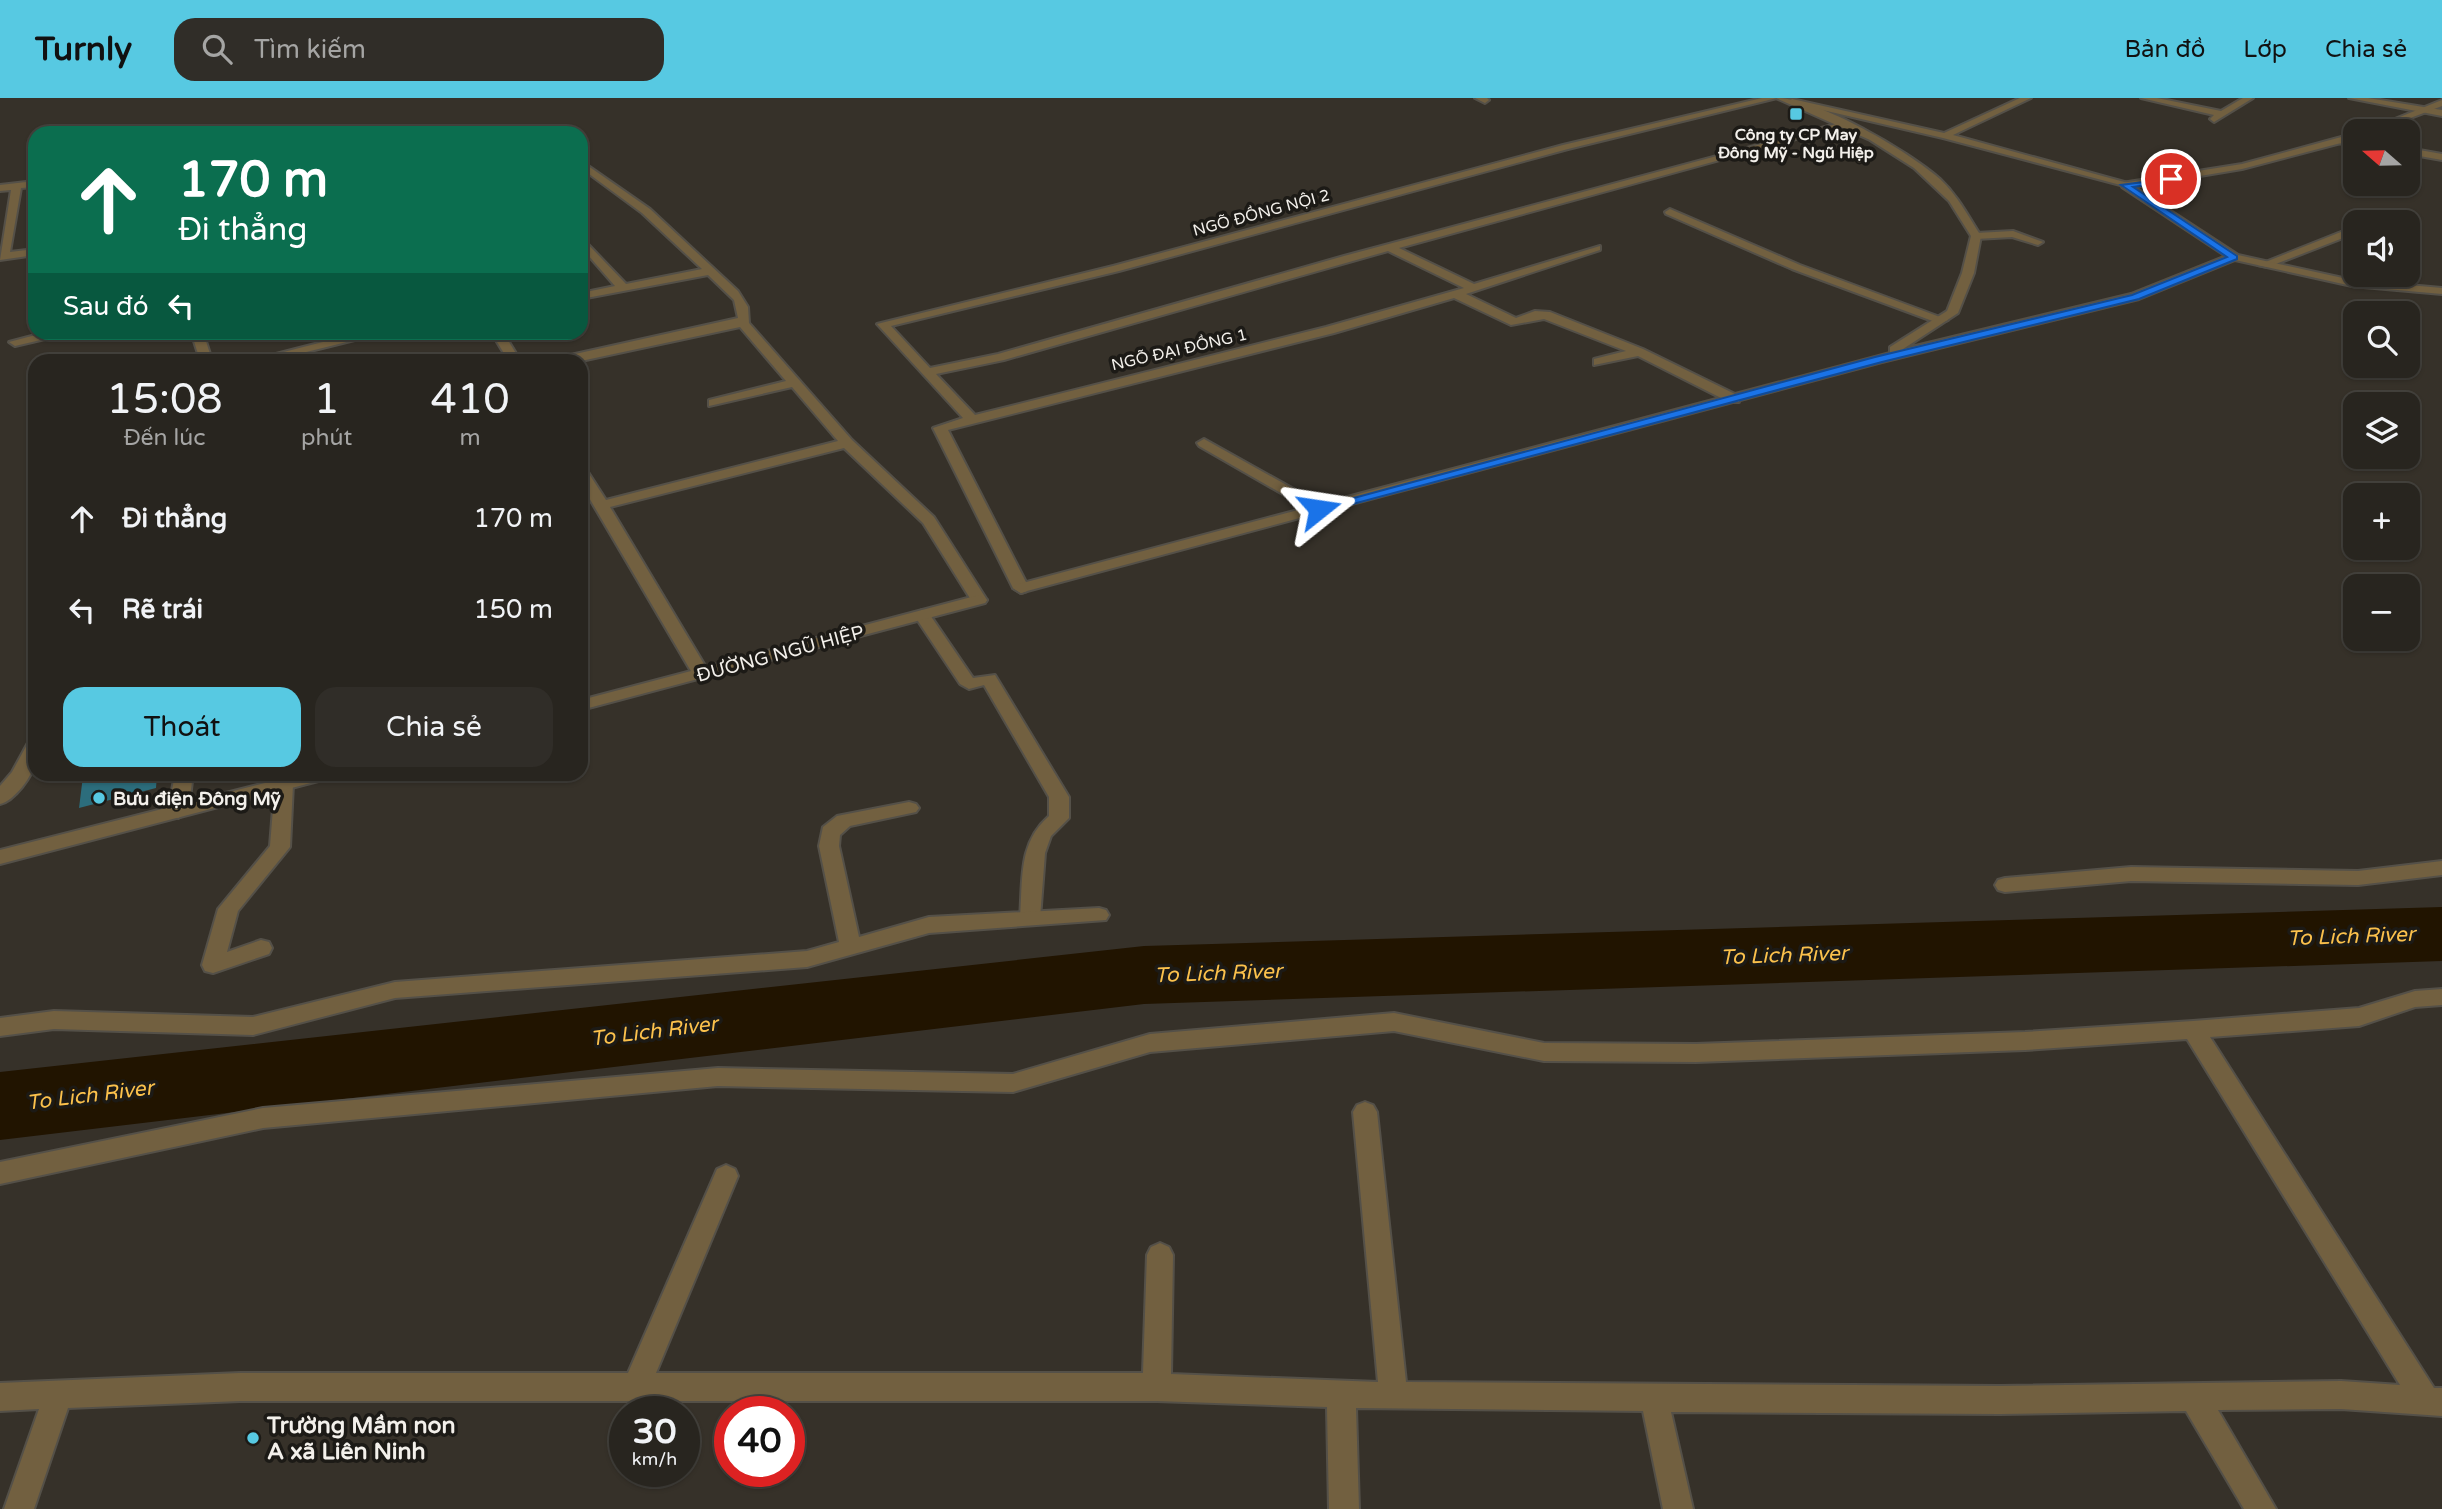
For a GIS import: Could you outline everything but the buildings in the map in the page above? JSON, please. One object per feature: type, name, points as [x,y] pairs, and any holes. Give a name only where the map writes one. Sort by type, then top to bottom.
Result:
[{"type":"street","name":"NGÕ ĐỒNG NỘI 2","points":[[972,420],[883,324],[1115,269],[1566,147],[1773,98]]},
{"type":"street","points":[[1780,98],[1871,138],[1922,171],[1952,199],[1976,236],[1968,273],[1952,313],[1879,359]]},
{"type":"street","points":[[1945,136],[2027,98]]},
{"type":"street","points":[[2145,98],[2222,114]]},
{"type":"street","points":[[2209,122],[2249,98]]},
{"type":"street","points":[[2353,98],[2442,113]]},
{"type":"street","points":[[1792,102],[1945,136],[2126,185],[2234,257],[2352,283],[2442,291]]},
{"type":"street","points":[[2402,119],[2442,103]]},
{"type":"street","points":[[928,372],[1000,357],[1389,247],[1843,125]]},
{"type":"street","points":[[2126,185],[2217,174],[2302,155],[2341,141]]},
{"type":"street","points":[[2420,153],[2442,157]]},
{"type":"street","points":[[588,170],[646,211],[743,304],[743,323],[797,382],[847,443],[602,505]]},
{"type":"street","points":[[0,188],[28,185]]},
{"type":"street","points":[[17,186],[2,257],[28,253]]},
{"type":"street","points":[[1670,212],[1796,267],[1942,320]]},
{"type":"street","points":[[1976,236],[2013,234],[2038,242]]},
{"type":"street","points":[[2264,265],[2343,234]]},
{"type":"street","points":[[1389,247],[1474,288]]},
{"type":"street","points":[[588,248],[623,288]]},
{"type":"street","name":"NGÕ ĐẠI ĐỒNG 1","points":[[1021,588],[940,428],[1197,365],[1456,294],[1596,248]]},
{"type":"street","points":[[1021,588],[1879,359],[2136,297],[2234,257]]},
{"type":"street","points":[[588,295],[711,271]]},
{"type":"street","points":[[1456,294],[1515,322],[1535,315],[1546,315],[1639,352],[1734,399]]},
{"type":"street","points":[[588,355],[743,323]]},
{"type":"street","points":[[15,342],[28,340]]},
{"type":"street","points":[[282,354],[345,340]]},
{"type":"street","points":[[1598,362],[1639,352]]},
{"type":"street","points":[[714,403],[797,382]]},
{"type":"street","name":"ĐƯỜNG NGŨ HIỆP","points":[[588,703],[979,600],[929,520],[847,443]]},
{"type":"street","points":[[1204,443],[1319,509]]},
{"type":"street","points":[[588,483],[701,674]]},
{"type":"street","points":[[922,615],[969,684],[989,679],[1059,797],[1059,818],[1042,833],[1035,853],[1030,918]]},
{"type":"street","points":[[0,799],[20,775],[28,759]]},
{"type":"street","points":[[177,812],[183,781]]},
{"type":"street","points":[[0,857],[296,781]]},
{"type":"street","points":[[261,948],[212,965],[228,909],[280,847],[284,784]]},
{"type":"street","points":[[851,947],[829,846],[830,832],[844,821],[909,808]]},
{"type":"street","points":[[2005,885],[2131,874],[2358,878],[2442,869]]},
{"type":"street","points":[[0,1027],[54,1020],[253,1026],[395,990],[807,959],[929,925],[1099,915]]},
{"type":"street","points":[[0,1173],[263,1118],[718,1077],[1013,1083],[1150,1043],[1394,1022],[1557,1052],[1737,1051],[2025,1041],[2193,1030],[2360,1017],[2415,999],[2442,997]]},
{"type":"street","points":[[2193,1030],[2434,1401]]},
{"type":"street","points":[[1365,1112],[1393,1396]]},
{"type":"street","points":[[637,1386],[726,1176]]},
{"type":"street","points":[[1157,1387],[1160,1255]]},
{"type":"street","points":[[0,1397],[240,1387],[637,1386],[1157,1387],[1393,1396],[2000,1400],[2341,1395],[2434,1401]]},
{"type":"street","points":[[19,1509],[58,1394]]},
{"type":"street","points":[[1341,1394],[1344,1509]]},
{"type":"street","points":[[2194,1396],[2261,1509]]},
{"type":"street","points":[[1654,1398],[1678,1509]]},
{"type":"waterway","name":"To Lich River","points":[[0,1106],[1144,975],[2442,934]]},
{"type":"place","name":"Công ty CP May Đông Mỹ - Ngũ Hiệp","points":[[1796,114]]},
{"type":"place","name":"Bưu điện Đông Mỹ","points":[[99,798]]},
{"type":"place","name":"Trường Mầm non A xã Liên Ninh","points":[[253,1438]]},
{"type":"route","points":[[1319,509],[1653,422],[1879,359],[2136,297],[2234,257],[2126,185],[2171,179]]}]
